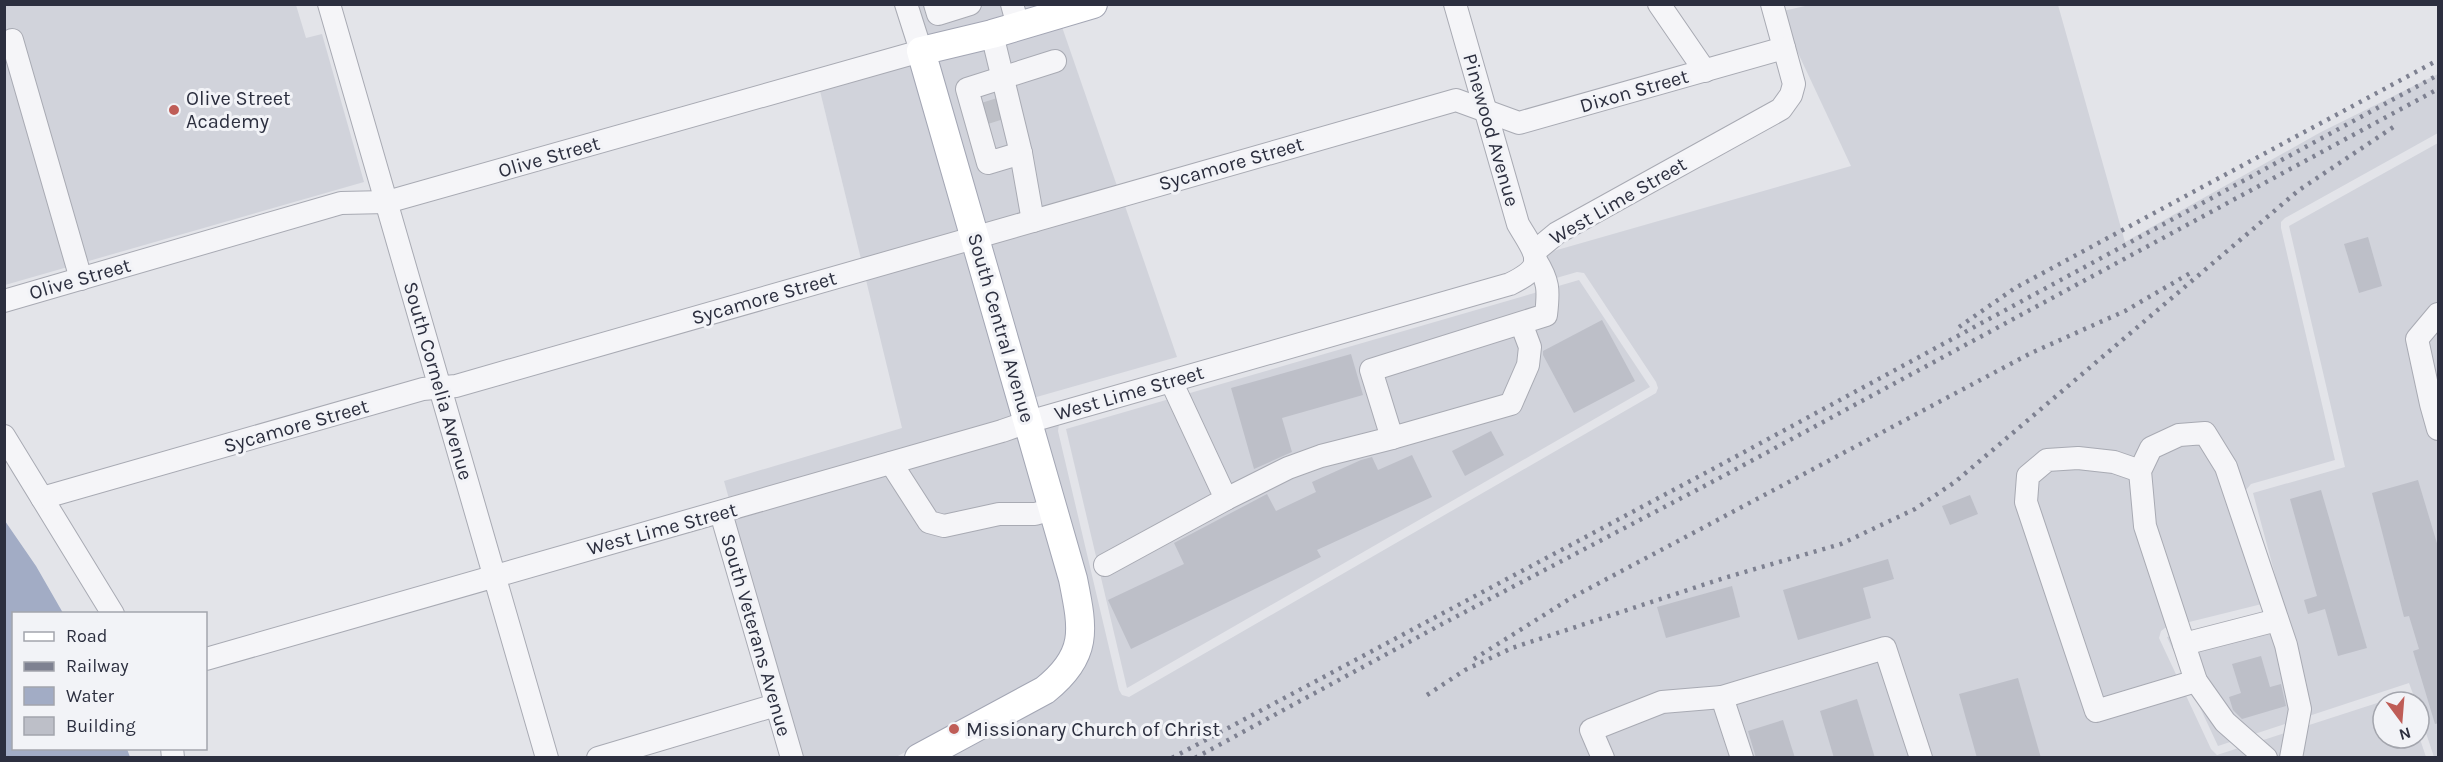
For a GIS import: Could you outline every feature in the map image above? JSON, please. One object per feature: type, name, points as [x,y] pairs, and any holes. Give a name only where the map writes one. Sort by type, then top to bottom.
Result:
[{"type":"main road","name":"Olive Street","points":[[921,51],[1007,21],[1093,4]]},
{"type":"main road","name":"South Central Avenue","points":[[919,758],[1045,690],[1060,678],[1076,653],[1082,634],[1081,615],[1073,579],[921,51]]},
{"type":"street","name":"South Cornelia Avenue","points":[[329,4],[547,758]]},
{"type":"street","name":"South Central Avenue","points":[[906,4],[921,51]]},
{"type":"street","points":[[935,4],[938,14],[970,4]]},
{"type":"street","name":"Pinewood Avenue","points":[[1455,4],[1518,224],[1546,275],[1549,291],[1546,315],[1521,323]]},
{"type":"street","points":[[1659,4],[1705,71]]},
{"type":"street","points":[[1772,4],[1784,48]]},
{"type":"street","points":[[988,164],[992,111],[1004,76],[1007,21]]},
{"type":"street","points":[[12,40],[81,279]]},
{"type":"street","name":"Dixon Street","points":[[1485,110],[1519,123],[1784,48]]},
{"type":"street","name":"West Lime Street","points":[[207,659],[494,575],[721,513],[1028,422],[1510,284],[1531,272],[1535,255],[1557,232],[1782,110],[1791,95],[1794,84],[1784,48]]},
{"type":"street","name":"Olive Street","points":[[4,301],[341,203],[387,202],[921,51]]},
{"type":"street","points":[[1034,220],[1021,153],[992,111],[967,89],[1055,61]]},
{"type":"street","name":"Sycamore Street","points":[[42,498],[423,389],[456,386],[1456,100],[1485,110]]},
{"type":"street","points":[[942,124],[992,111]]},
{"type":"street","points":[[956,174],[1021,153]]},
{"type":"street","points":[[2439,314],[2417,339],[2431,404],[2439,429]]},
{"type":"street","points":[[1105,565],[1288,468],[1321,456],[1392,438],[1512,404],[1528,365],[1530,347],[1521,323],[1371,370],[1392,438]]},
{"type":"street","points":[[1171,381],[1226,499]]},
{"type":"street","points":[[2266,758],[2225,722],[2196,681],[2145,526],[2140,471],[2151,447],[2179,435],[2205,433],[2226,467],[2286,645],[2300,709],[2291,758]]},
{"type":"street","points":[[4,436],[111,612]]},
{"type":"street","points":[[2140,471],[2114,462],[2078,458],[2047,460],[2028,476],[2026,502],[2096,711],[2196,681]]},
{"type":"street","points":[[891,464],[928,522],[944,526],[999,514],[1035,514],[1053,509]]},
{"type":"street","name":"South Veterans Avenue","points":[[721,513],[792,758]]},
{"type":"street","points":[[2184,644],[2277,620]]},
{"type":"street","points":[[1603,758],[1591,730],[1662,702],[1722,697],[1885,648],[1921,758]]},
{"type":"street","points":[[1722,697],[1742,758]]},
{"type":"street","points":[[598,758],[776,705]]},
{"type":"shaded area","points":[[1814,4],[2058,5],[2125,242],[2321,132],[2438,74],[2438,133],[2281,222],[2335,460],[2251,484],[2246,490],[2274,601],[2165,628],[2161,631],[2159,638],[2211,749],[2217,755],[2371,705],[2371,750],[2424,750],[2426,757],[941,758],[1080,666],[1041,429],[1059,424],[1058,431],[1119,690],[1122,695],[1129,697],[1656,393],[1658,388],[1656,382],[1584,273],[1577,272],[1532,285],[1540,278],[1545,257],[1550,252],[1851,166],[1791,38],[1783,11]]},
{"type":"shaded area","name":"Olive Street Academy","points":[[5,5],[296,5],[306,38],[322,34],[364,182],[5,285]]},
{"type":"shaded area","points":[[916,5],[1054,5],[927,39]]},
{"type":"shaded area","points":[[1061,24],[1117,186],[980,225],[933,59]]},
{"type":"shaded area","points":[[915,64],[962,231],[861,259],[820,91]]},
{"type":"shaded area","points":[[2438,143],[2438,757],[2434,757],[2431,748],[2431,690],[2412,690],[2409,683],[2388,690],[2371,690],[2371,696],[2218,746],[2167,637],[2284,608],[2253,493],[2345,467],[2289,226]]},
{"type":"shaded area","points":[[1125,206],[1177,357],[1033,398],[986,245]]},
{"type":"shaded area","points":[[968,251],[1016,415],[729,499],[724,481],[902,428],[866,280]]},
{"type":"shaded area","points":[[1579,280],[1650,387],[1127,688],[1066,429]]},
{"type":"shaded area","points":[[1022,435],[1064,581],[1067,648],[1040,681],[896,757],[802,757],[734,520]]},
{"type":"water","points":[[5,521],[36,566],[62,612],[12,612],[12,750],[127,750],[130,757],[5,757]]},
{"type":"building","points":[[2368,237],[2382,286],[2359,293],[2344,244]]},
{"type":"building","points":[[1602,320],[1635,381],[1574,413],[1543,351]]},
{"type":"building","points":[[1351,354],[1363,395],[1282,418],[1292,452],[1254,469],[1231,388]]},
{"type":"building","points":[[1491,431],[1504,455],[1465,476],[1452,451]]},
{"type":"building","points":[[1412,455],[1432,497],[1317,550],[1321,557],[1131,649],[1108,600],[1184,564],[1174,543],[1267,494],[1276,511],[1316,492],[1312,482],[1361,460],[1372,457],[1378,470]]},
{"type":"building","points":[[2418,480],[2439,550],[2439,723],[2435,724],[2431,711],[2431,690],[2425,690],[2413,651],[2419,649],[2409,616],[2404,617],[2372,493]]},
{"type":"building","points":[[2321,490],[2367,648],[2338,656],[2325,609],[2308,614],[2304,600],[2317,596],[2290,499]]},
{"type":"building","points":[[1970,495],[1978,514],[1950,525],[1942,506]]},
{"type":"building","points":[[1888,559],[1894,579],[1863,588],[1871,618],[1798,640],[1783,590]]},
{"type":"building","points":[[1732,586],[1740,617],[1666,638],[1657,607]]},
{"type":"building","points":[[2261,656],[2270,687],[2281,684],[2286,706],[2242,719],[2233,710],[2229,697],[2241,693],[2232,664]]},
{"type":"building","points":[[2018,678],[2041,758],[1977,758],[1959,694]]},
{"type":"building","points":[[1857,699],[1875,758],[1834,758],[1820,711]]},
{"type":"building","points":[[1783,720],[1795,758],[1756,758],[1748,731]]},
{"type":"tunnel","points":[[983,114],[1002,108]]},
{"type":"railway","points":[[1959,327],[2015,288],[2438,60]]},
{"type":"railway","points":[[1172,758],[1724,463],[2438,75]]},
{"type":"railway","points":[[1195,758],[1444,623],[1729,473],[2438,89]]},
{"type":"railway","points":[[1427,695],[1465,670],[1512,648],[1724,578],[1841,544],[1915,509],[1955,482],[2299,190],[2395,126]]},
{"type":"railway","points":[[1474,659],[1571,598],[2031,353],[2125,311],[2192,272]]},
{"type":"place","name":"Olive Street Academy","points":[[174,110]]},
{"type":"place","name":"Missionary Church of Christ","points":[[954,729]]}]
